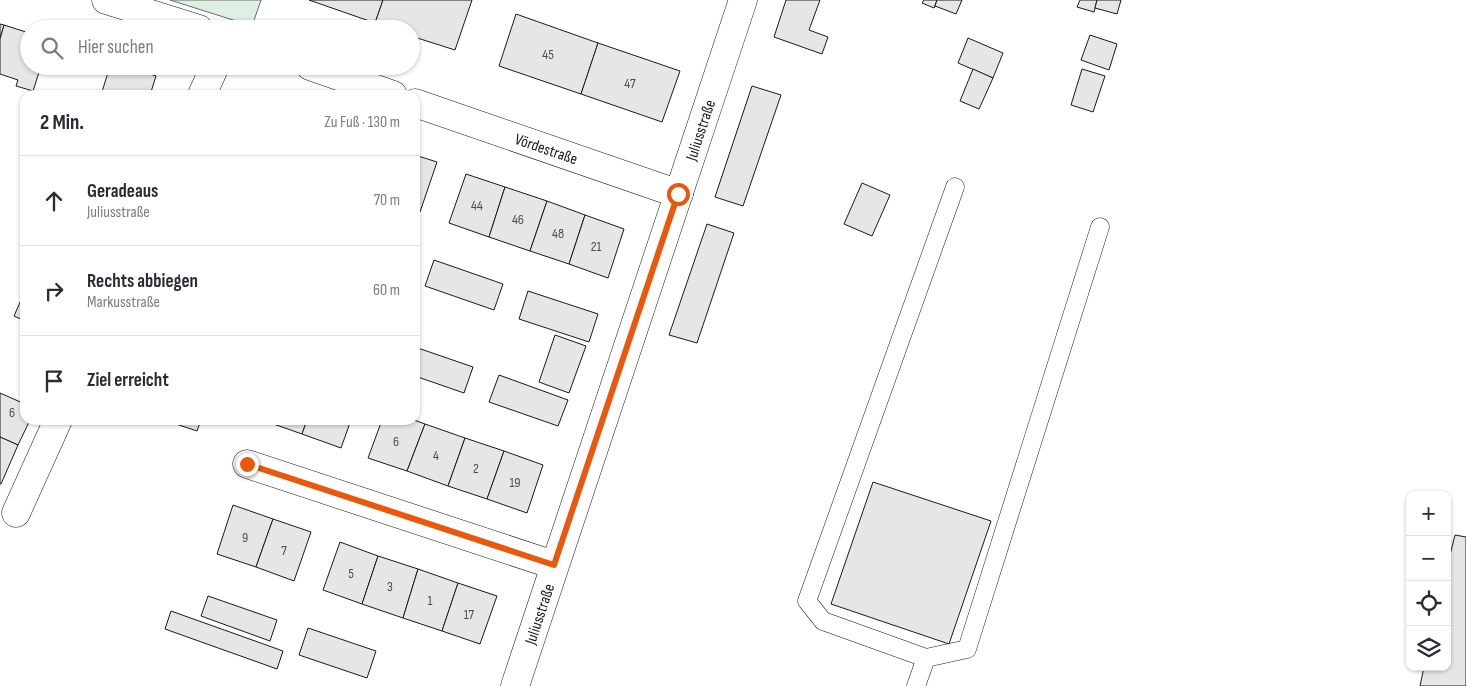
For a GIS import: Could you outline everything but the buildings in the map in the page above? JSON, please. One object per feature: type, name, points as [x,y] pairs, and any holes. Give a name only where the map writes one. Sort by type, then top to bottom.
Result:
[{"type":"street","points":[[106,0],[170,20]]},
{"type":"street","name":"Juliusstraße","points":[[515,686],[743,0]]},
{"type":"street","points":[[204,90],[211,75]]},
{"type":"street","points":[[336,75],[379,90]]},
{"type":"street","name":"Vördestraße","points":[[420,105],[678,194]]},
{"type":"street","points":[[16,513],[56,425]]},
{"type":"street","points":[[247,464],[554,565]]},
{"type":"lane","points":[[955,187],[807,601],[823,621],[926,658],[966,648],[1100,227]]},
{"type":"lane","points":[[916,686],[926,658]]},
{"type":"green space","points":[[170,0],[261,0],[254,20],[233,20]]},
{"type":"route","points":[[247,464],[554,565],[678,194]]}]
